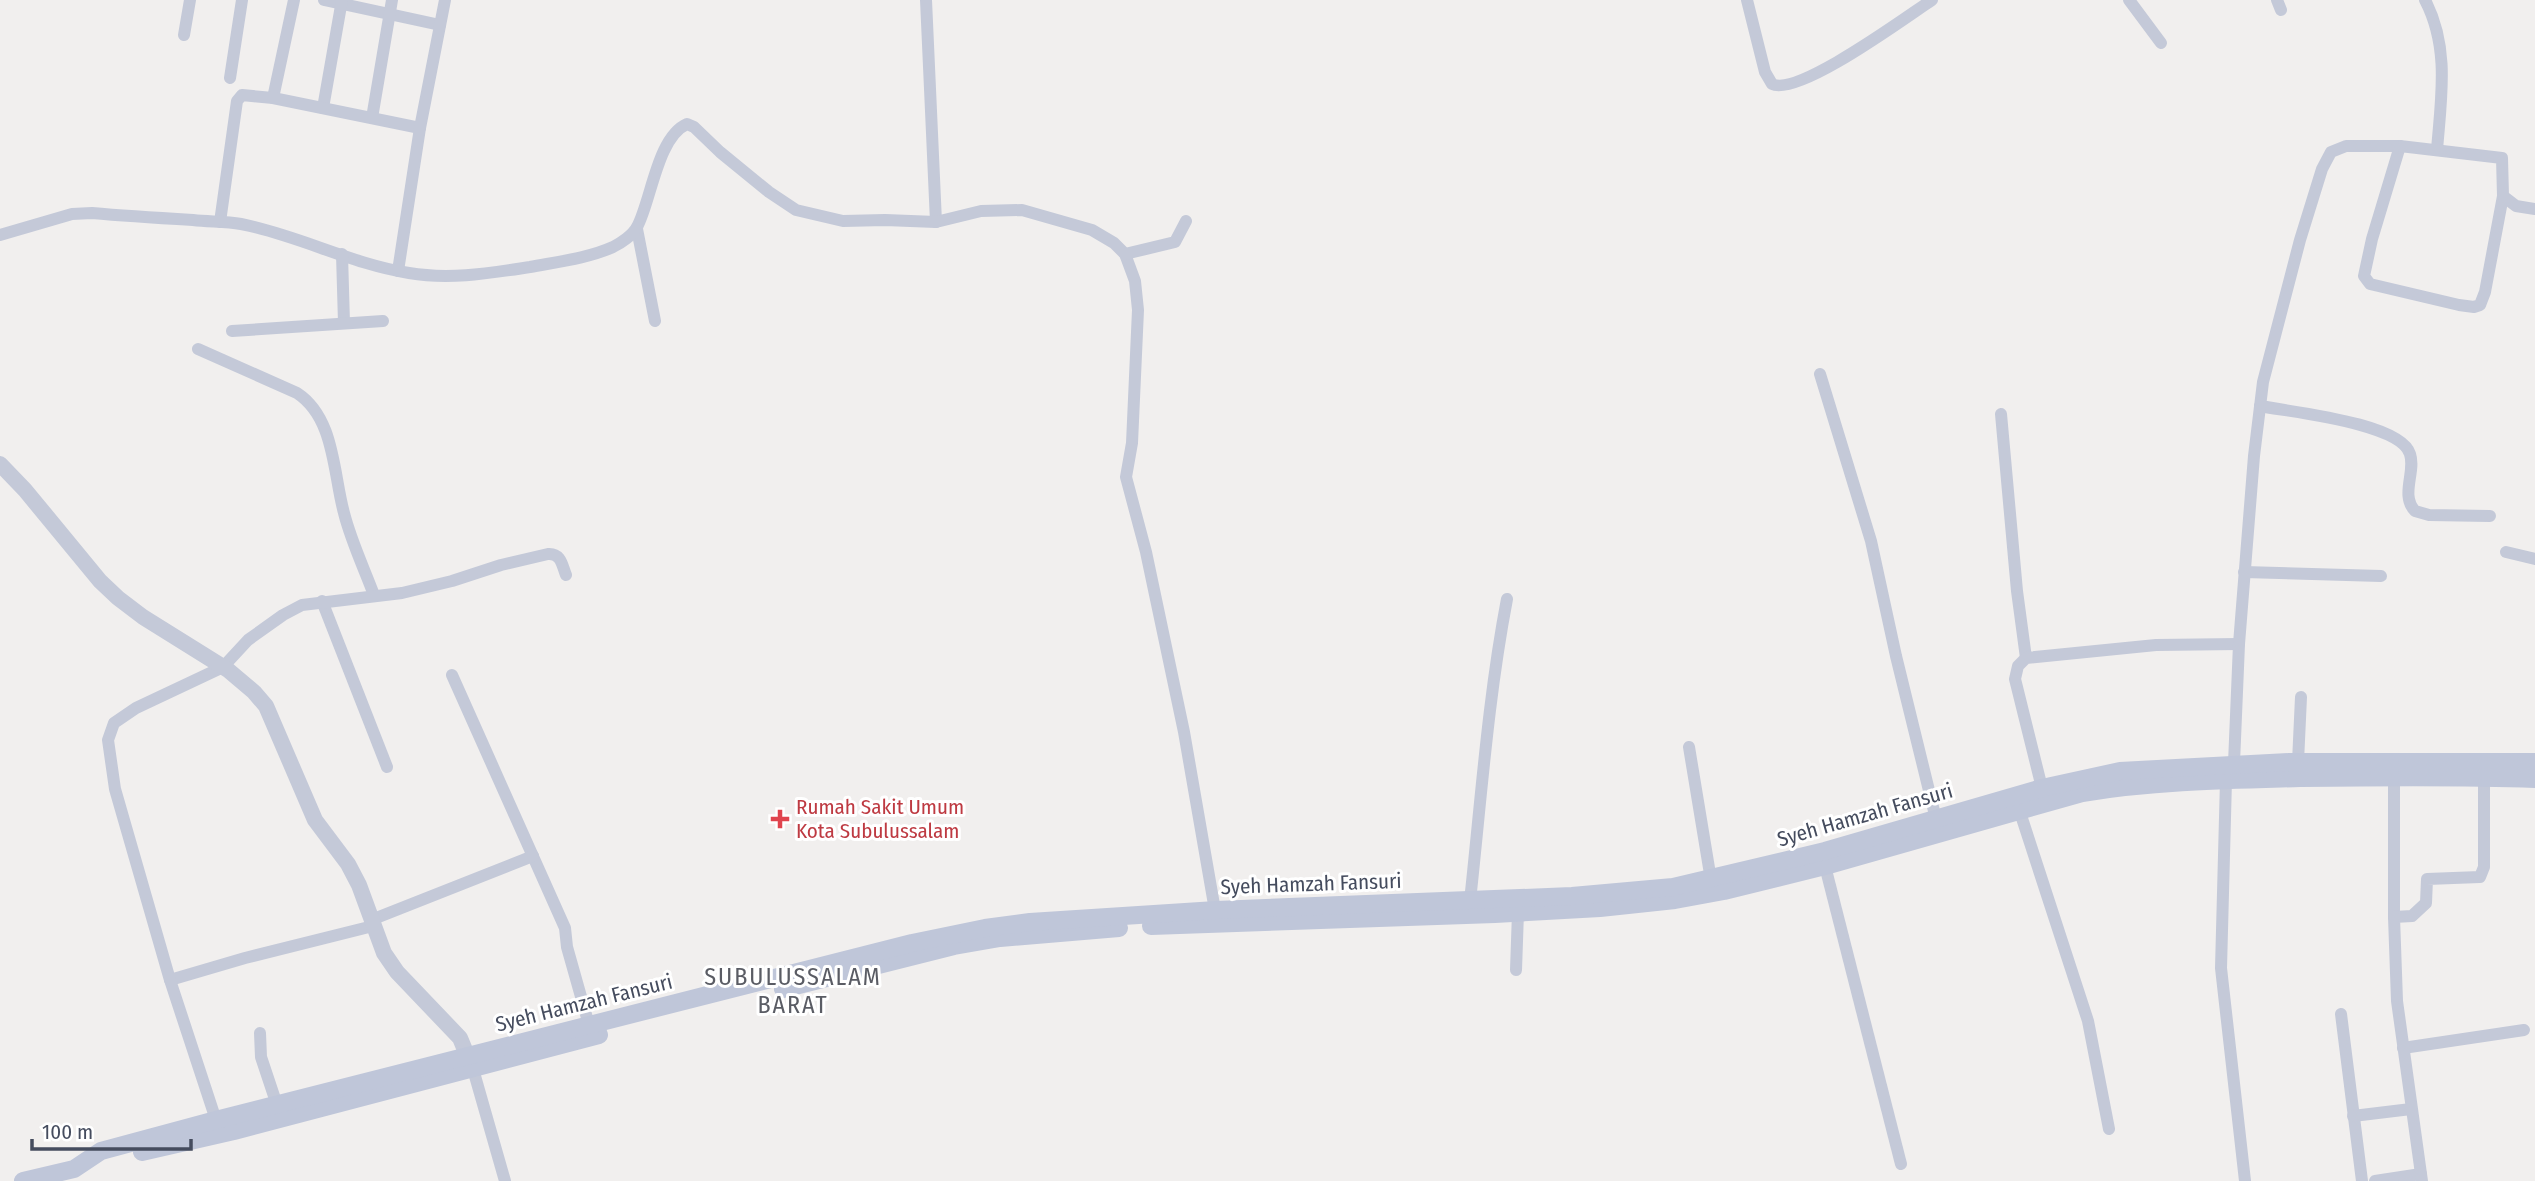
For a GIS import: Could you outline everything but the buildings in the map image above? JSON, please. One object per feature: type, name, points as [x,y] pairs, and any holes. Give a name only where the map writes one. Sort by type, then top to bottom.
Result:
[{"type":"main road","name":"Syeh Hamzah Fansuri","points":[[23,1181],[74,1169],[101,1151],[216,1120],[638,1024],[1030,922],[1600,908],[1675,900],[1825,851],[1936,819],[2122,786],[2298,762],[2535,762]]},
{"type":"main road","name":"Syeh Hamzah Fansuri","points":[[1215,917],[1572,896],[1673,887],[1711,880],[1742,880],[1825,866],[2017,804],[2042,788],[2120,771],[2230,771],[2535,779]]},
{"type":"main road","name":"Syeh Hamzah Fansuri","points":[[101,1151],[120,1157],[234,1130],[470,1063],[589,1025],[912,943],[955,940]]},
{"type":"street","points":[[184,35],[190,0]]},
{"type":"street","points":[[230,78],[242,0]]},
{"type":"street","points":[[274,98],[294,0]]},
{"type":"street","points":[[324,0],[390,6],[440,24]]},
{"type":"street","points":[[398,271],[420,128],[444,0]]},
{"type":"street","points":[[926,0],[936,222]]},
{"type":"street","points":[[1748,0],[1768,79],[1772,84],[1781,87],[1804,79],[1839,61],[1933,0]]},
{"type":"street","points":[[2129,0],[2161,43]]},
{"type":"street","points":[[2425,0],[2437,30],[2442,54],[2437,150]]},
{"type":"street","points":[[323,108],[342,1]]},
{"type":"street","points":[[372,118],[390,6]]},
{"type":"street","points":[[220,222],[237,101],[244,94],[420,128]]},
{"type":"street","points":[[655,321],[637,229],[662,156],[672,139],[687,124],[694,127],[769,192],[796,210],[843,221],[936,222],[981,211],[1022,210],[1092,230],[1114,243],[1125,254],[1135,281],[1139,310],[1132,443],[1126,477],[1146,552],[1181,720],[1215,917]]},
{"type":"street","points":[[2245,1181],[2221,968],[2230,771],[2244,572],[2263,382],[2300,240],[2327,159],[2337,149],[2346,146],[2400,146],[2502,158],[2503,196],[2485,292],[2480,305],[2459,305],[2370,284],[2364,276],[2372,239],[2400,146]]},
{"type":"street","points":[[2503,196],[2516,206],[2535,209]]},
{"type":"street","points":[[0,235],[72,214],[220,222],[253,227],[398,271],[462,276],[540,265],[600,252],[622,241],[637,229]]},
{"type":"street","points":[[1125,254],[1175,242],[1186,221]]},
{"type":"street","points":[[342,254],[344,323]]},
{"type":"street","points":[[232,331],[383,321]]},
{"type":"street","points":[[198,349],[297,393],[308,401],[325,431],[344,515],[374,595]]},
{"type":"street","points":[[1820,374],[1871,541],[1936,819]]},
{"type":"street","points":[[2260,406],[2372,427],[2399,438],[2411,457],[2409,498],[2415,511],[2429,515],[2490,516]]},
{"type":"street","points":[[2001,414],[2026,659]]},
{"type":"street","points":[[0,464],[25,490],[100,581],[118,598],[143,617],[223,667],[254,692],[266,706],[309,809],[354,874],[378,942],[390,963],[460,1038],[505,1181]]},
{"type":"street","points":[[2506,552],[2535,559]]},
{"type":"street","points":[[216,1120],[170,979],[115,789],[107,740],[109,732],[119,718],[223,667],[241,645],[283,615],[302,606],[322,601],[401,593],[548,554],[558,556],[566,575]]},
{"type":"street","points":[[2244,572],[2381,576]]},
{"type":"street","points":[[1470,901],[1495,662],[1507,599]]},
{"type":"street","points":[[322,601],[387,768]]},
{"type":"street","points":[[2042,788],[2015,679],[2016,671],[2026,659],[2156,645],[2239,644]]},
{"type":"street","points":[[452,675],[565,928],[567,947],[589,1025]]},
{"type":"street","points":[[2298,762],[2301,696]]},
{"type":"street","points":[[1689,747],[1711,880]]},
{"type":"street","points":[[2375,1181],[2421,1178],[2397,1001],[2394,776]]},
{"type":"street","points":[[2394,917],[2412,916],[2426,903],[2427,879],[2480,877],[2484,867],[2484,777]]},
{"type":"street","points":[[2017,804],[2088,1021],[2109,1129]]},
{"type":"street","points":[[170,979],[372,923],[533,856]]},
{"type":"street","points":[[1825,866],[1900,1164]]},
{"type":"street","points":[[1516,970],[1518,912]]},
{"type":"street","points":[[2341,1014],[2362,1181]]},
{"type":"street","points":[[2403,1048],[2524,1030]]},
{"type":"street","points":[[260,1033],[261,1057],[277,1105]]},
{"type":"street","points":[[2353,1116],[2411,1109]]},
{"type":"place","name":"Rumah Sakit Umum Kota Subulussalam","points":[[780,819]]},
{"type":"district","name":"SUBULUSSALAM BARAT","points":[[793,991]]}]
